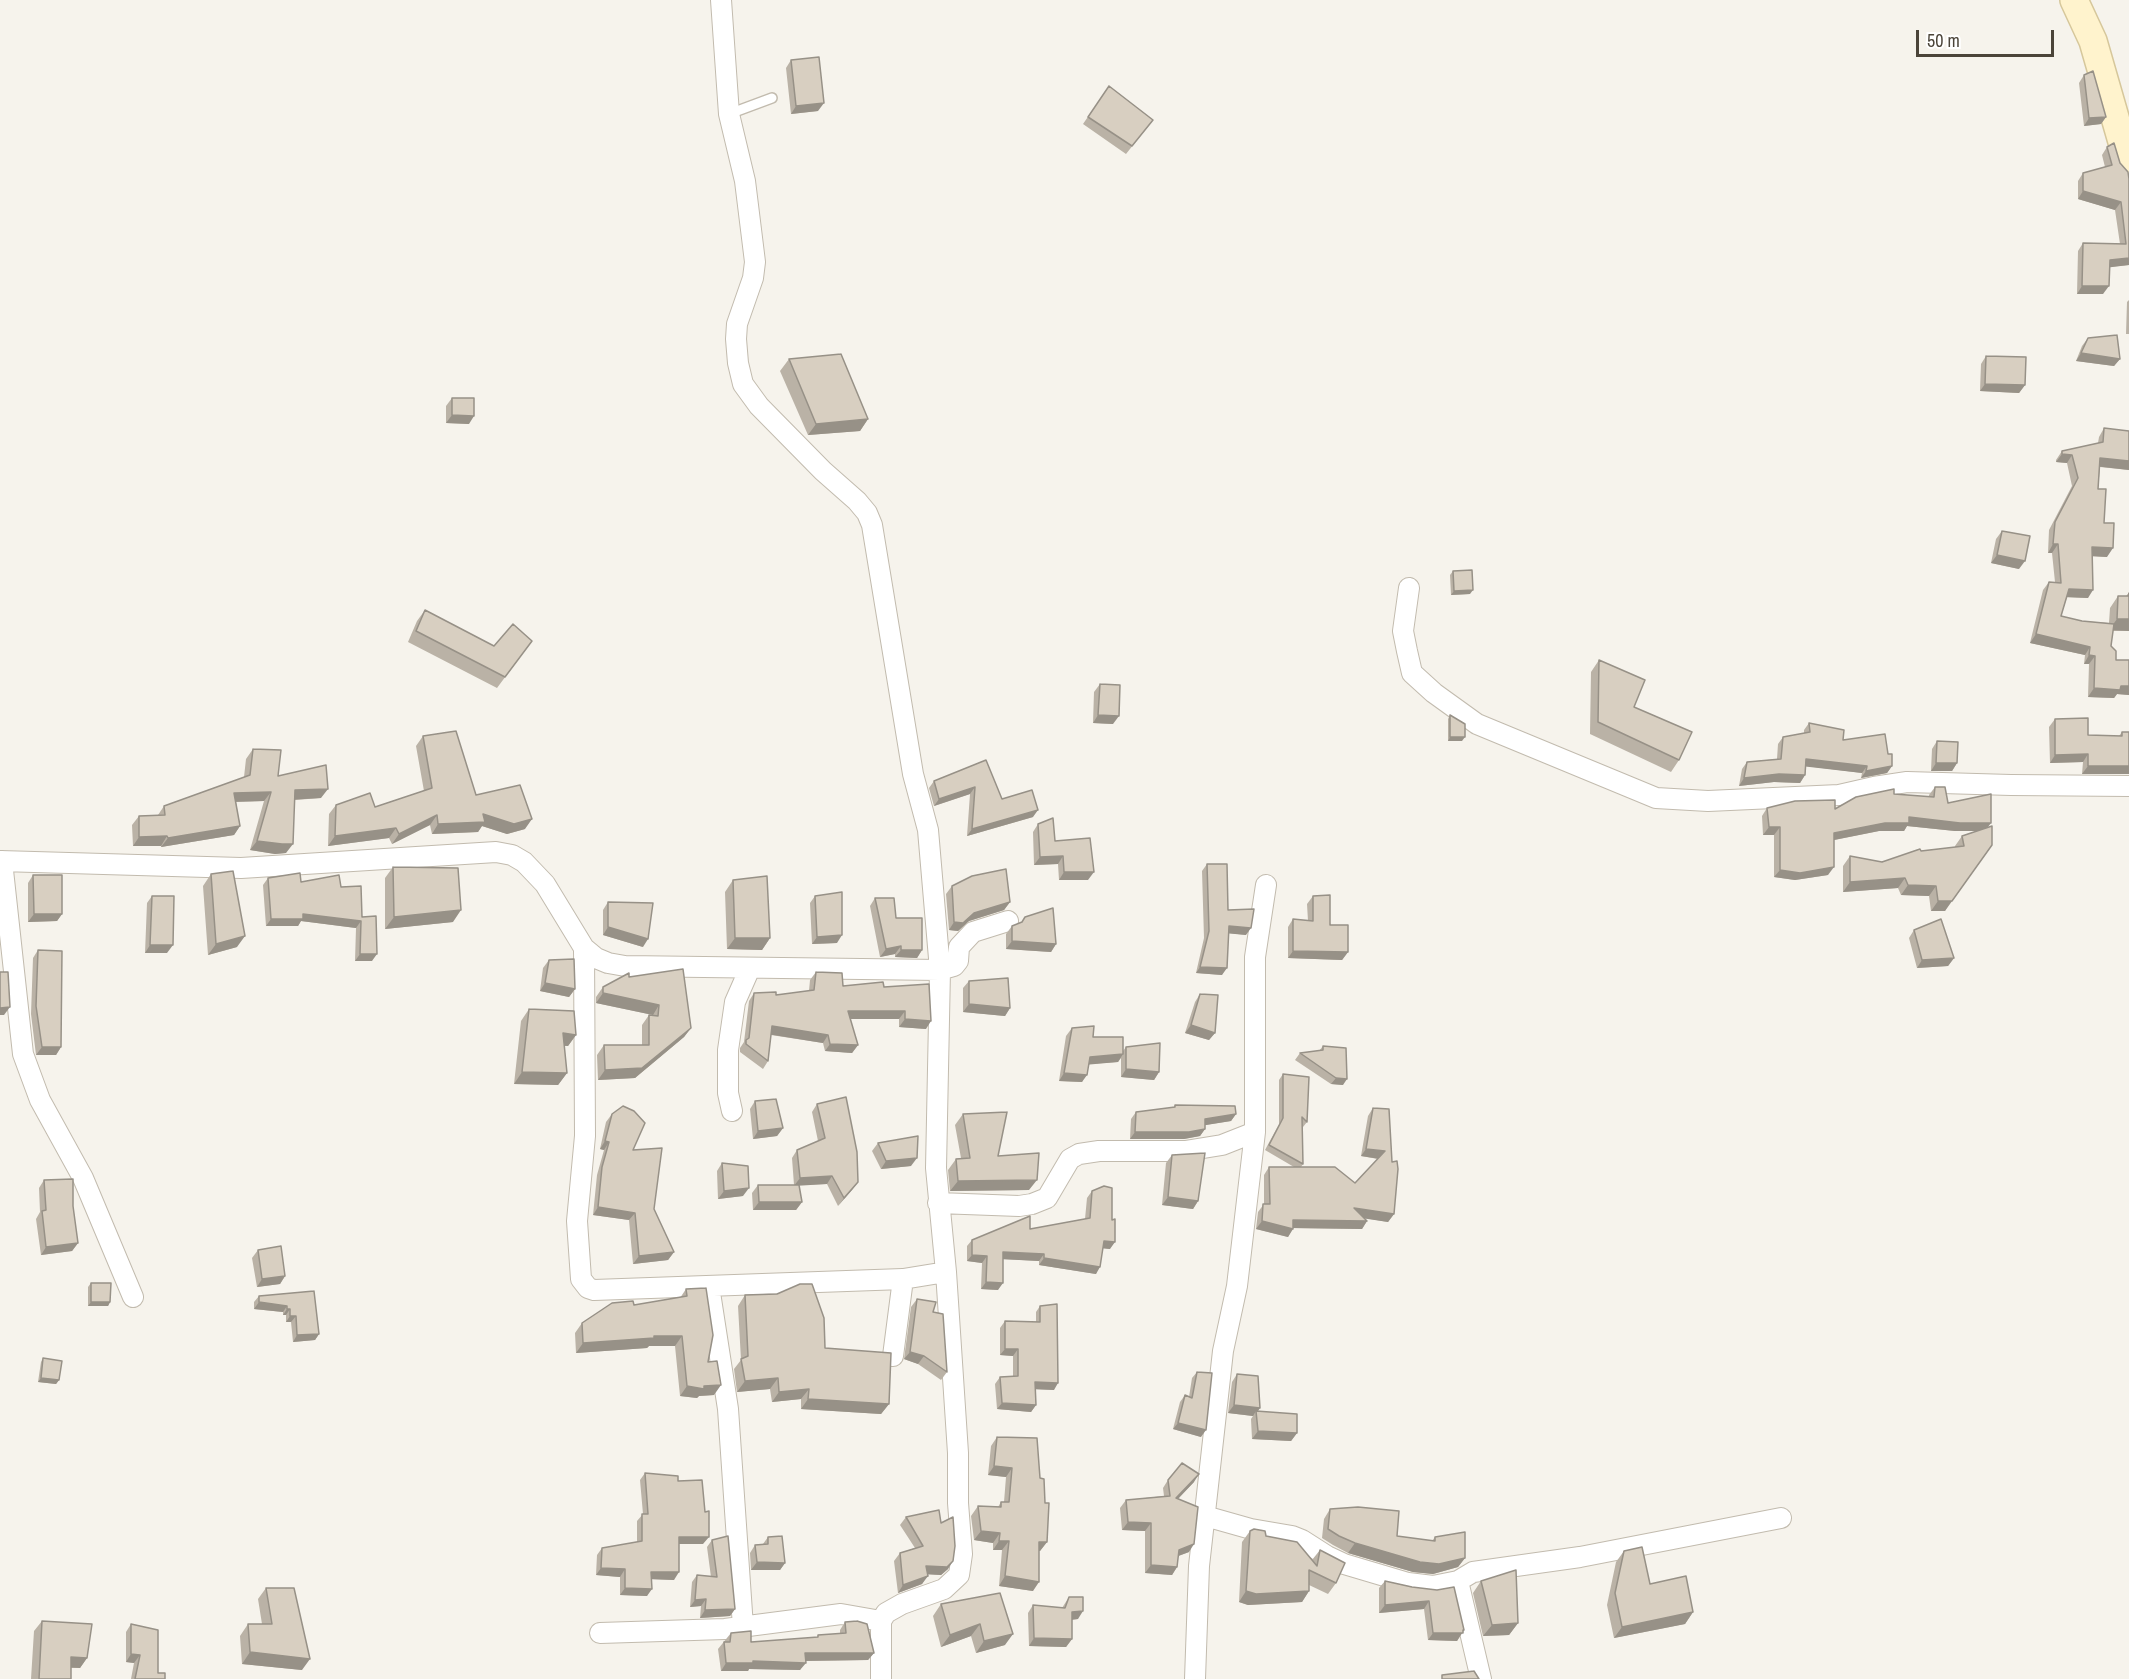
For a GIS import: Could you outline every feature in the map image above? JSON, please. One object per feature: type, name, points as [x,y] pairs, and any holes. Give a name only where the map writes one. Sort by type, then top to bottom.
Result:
[{"type":"street","points":[[721,0],[729,114],[745,181],[755,262],[750,292],[737,324],[738,363],[743,384],[759,406],[823,471],[857,501],[867,513],[872,525],[913,774],[928,830],[940,970],[936,1168],[946,1272],[962,1554],[959,1575],[944,1589],[902,1604],[886,1613],[881,1621],[881,1679]]},
{"type":"street","points":[[2074,0],[2093,41],[2129,166]]},
{"type":"street","points":[[1409,588],[1403,631],[1412,673],[1434,693],[1477,724],[1656,798],[1708,801],[1839,795],[1874,786],[1907,782],[2129,786]]},
{"type":"street","points":[[133,1297],[83,1178],[40,1100],[23,1054],[1,861],[241,868],[496,852],[512,855],[524,862],[545,884],[584,948],[596,958],[625,966],[940,970],[954,966],[958,961],[959,947],[973,932],[1008,921]]},
{"type":"street","points":[[1195,1679],[1199,1566],[1223,1351],[1237,1286],[1254,1132],[1254,957],[1266,885]]},
{"type":"street","points":[[584,948],[585,1136],[577,1221],[581,1280],[588,1288],[594,1290],[903,1279],[946,1272]]},
{"type":"street","points":[[732,1111],[728,1093],[728,1050],[735,1002],[750,968]]},
{"type":"street","points":[[938,1203],[1019,1206],[1032,1204],[1047,1198],[1070,1159],[1079,1154],[1099,1151],[1185,1151],[1222,1145],[1254,1132]]},
{"type":"street","points":[[893,1356],[903,1279]]},
{"type":"street","points":[[709,1286],[728,1409],[743,1627]]},
{"type":"street","points":[[1205,1516],[1251,1529],[1302,1539],[1327,1556],[1344,1564],[1408,1583],[1433,1586],[1458,1581],[1473,1572],[1580,1557],[1781,1518]]},
{"type":"street","points":[[1458,1581],[1481,1679]]},
{"type":"street","points":[[600,1633],[725,1629],[841,1614],[881,1621]]},
{"type":"lane","points":[[729,114],[772,98]]},
{"type":"building","points":[[819,57],[824,103],[796,106],[791,60]]},
{"type":"building","points":[[2093,71],[2106,117],[2089,118],[2084,75]]},
{"type":"building","points":[[1109,86],[1153,120],[1132,146],[1088,117]]},
{"type":"building","points":[[2114,143],[2120,163],[2128,172],[2129,179],[2129,258],[2110,260],[2109,286],[2082,286],[2083,243],[2126,244],[2121,202],[2083,191],[2083,173],[2112,165],[2107,147]]},
{"type":"building","points":[[2117,335],[2120,359],[2081,353],[2088,338]]},
{"type":"building","points":[[841,354],[868,419],[816,424],[789,359]]},
{"type":"building","points":[[1986,356],[2026,357],[2025,385],[1985,384]]},
{"type":"building","points":[[452,398],[474,398],[474,416],[452,415]]},
{"type":"building","points":[[2104,428],[2129,431],[2129,461],[2100,458],[2098,489],[2106,489],[2104,523],[2114,523],[2113,548],[2092,547],[2093,590],[2069,589],[2061,616],[2082,621],[2114,624],[2111,646],[2116,651],[2116,660],[2129,660],[2129,686],[2121,686],[2120,690],[2094,688],[2095,656],[2089,655],[2090,647],[2036,634],[2049,582],[2061,583],[2058,544],[2053,544],[2055,522],[2078,478],[2072,455],[2062,454],[2062,451],[2103,442]]},
{"type":"building","points":[[2002,531],[2030,536],[2025,561],[1997,555]]},
{"type":"building","points":[[1472,570],[1473,590],[1454,591],[1453,571]]},
{"type":"building","points":[[2129,593],[2129,619],[2117,619],[2118,596],[2128,596]]},
{"type":"building","points":[[425,610],[494,646],[513,624],[532,641],[505,677],[416,631]]},
{"type":"building","points":[[1599,660],[1645,680],[1634,707],[1692,732],[1679,760],[1598,722]]},
{"type":"building","points":[[1100,684],[1120,685],[1119,716],[1098,715]]},
{"type":"building","points":[[1450,715],[1465,724],[1465,737],[1450,737]]},
{"type":"building","points":[[2088,718],[2088,735],[2122,736],[2122,732],[2129,732],[2129,766],[2088,766],[2088,754],[2055,755],[2055,719]]},
{"type":"building","points":[[1809,723],[1844,730],[1843,740],[1885,734],[1888,754],[1892,754],[1892,766],[1866,771],[1867,766],[1806,759],[1805,775],[1779,774],[1744,778],[1747,762],[1781,759],[1783,737],[1810,732]]},
{"type":"building","points":[[456,731],[476,795],[520,785],[532,819],[514,824],[483,814],[485,822],[438,824],[437,815],[399,834],[396,828],[335,836],[336,805],[370,793],[375,807],[432,788],[423,736]]},
{"type":"building","points":[[1937,741],[1958,742],[1957,763],[1936,763]]},
{"type":"building","points":[[253,749],[281,750],[278,776],[326,765],[328,789],[295,790],[293,844],[257,841],[271,792],[234,793],[240,826],[168,838],[167,836],[139,837],[139,816],[165,815],[164,806],[250,775]]},
{"type":"building","points":[[986,760],[1002,799],[1032,790],[1038,810],[972,829],[975,787],[939,799],[934,781]]},
{"type":"building","points":[[1935,787],[1945,787],[1948,803],[1991,794],[1991,823],[1960,823],[1909,817],[1909,823],[1885,823],[1834,833],[1834,867],[1800,873],[1780,870],[1780,827],[1769,827],[1767,808],[1795,801],[1835,800],[1835,809],[1856,797],[1894,789],[1894,794],[1934,797]]},
{"type":"building","points":[[1053,818],[1055,841],[1090,838],[1094,872],[1064,872],[1063,856],[1040,857],[1038,824]]},
{"type":"building","points":[[1992,826],[1992,845],[1952,901],[1938,901],[1936,886],[1908,885],[1905,878],[1850,882],[1850,856],[1882,862],[1920,849],[1921,851],[1964,846],[1962,836]]},
{"type":"building","points":[[1207,864],[1227,864],[1228,910],[1254,909],[1251,928],[1229,926],[1227,968],[1200,967],[1209,931]]},
{"type":"building","points":[[393,867],[458,868],[461,910],[394,917]]},
{"type":"building","points":[[1006,869],[1010,902],[974,913],[963,923],[954,922],[952,886],[972,876]]},
{"type":"building","points":[[233,871],[245,936],[216,944],[211,874]]},
{"type":"building","points":[[300,873],[301,882],[339,875],[341,887],[361,886],[362,917],[376,916],[377,954],[360,954],[361,921],[303,914],[303,919],[271,919],[268,878]]},
{"type":"building","points":[[33,875],[62,875],[62,914],[34,914]]},
{"type":"building","points":[[767,876],[770,938],[735,938],[733,880]]},
{"type":"building","points":[[842,892],[842,935],[817,937],[815,896]]},
{"type":"building","points":[[1330,895],[1330,925],[1348,925],[1348,952],[1293,951],[1293,919],[1313,921],[1313,896]]},
{"type":"building","points":[[152,896],[174,896],[173,945],[150,945]]},
{"type":"building","points":[[875,898],[894,898],[896,918],[922,918],[922,950],[901,950],[901,946],[886,949]]},
{"type":"building","points":[[608,902],[653,903],[648,939],[608,927]]},
{"type":"building","points":[[1053,908],[1056,944],[1012,941],[1012,926],[1022,922],[1025,917]]},
{"type":"building","points":[[1941,919],[1954,958],[1922,960],[1914,930]]},
{"type":"building","points":[[38,950],[62,951],[61,1047],[42,1047],[36,1006]]},
{"type":"building","points":[[574,959],[575,989],[545,983],[549,960]]},
{"type":"building","points":[[683,969],[691,1028],[642,1068],[605,1070],[604,1045],[649,1045],[649,1015],[658,1016],[659,1005],[603,993],[603,987],[629,973],[629,977]]},
{"type":"building","points":[[0,972],[8,972],[10,1007],[0,1008]]},
{"type":"building","points":[[816,972],[842,973],[843,986],[883,982],[884,987],[929,984],[931,1021],[905,1019],[905,1011],[848,1011],[858,1045],[830,1044],[828,1035],[772,1026],[768,1061],[746,1044],[749,1038],[754,993],[776,992],[776,995],[814,990]]},
{"type":"building","points":[[1008,978],[1010,1008],[969,1004],[969,981]]},
{"type":"building","points":[[1200,994],[1218,995],[1215,1033],[1191,1025]]},
{"type":"building","points":[[529,1009],[574,1011],[576,1035],[563,1033],[567,1073],[522,1072]]},
{"type":"building","points":[[1094,1026],[1093,1037],[1123,1037],[1123,1054],[1090,1057],[1087,1075],[1064,1073],[1072,1028]]},
{"type":"building","points":[[1160,1043],[1159,1072],[1126,1069],[1126,1047]]},
{"type":"building","points":[[1323,1046],[1346,1048],[1347,1079],[1336,1078],[1300,1053],[1323,1050]]},
{"type":"building","points":[[1283,1074],[1309,1077],[1307,1122],[1302,1117],[1303,1164],[1269,1145],[1283,1118]]},
{"type":"building","points":[[846,1097],[857,1152],[858,1182],[844,1198],[832,1176],[800,1178],[797,1150],[825,1138],[817,1104]]},
{"type":"building","points":[[776,1099],[783,1128],[758,1131],[755,1101]]},
{"type":"building","points":[[1175,1105],[1235,1106],[1236,1114],[1205,1119],[1205,1129],[1189,1132],[1135,1132],[1136,1112],[1175,1107]]},
{"type":"building","points":[[623,1106],[634,1111],[645,1123],[633,1150],[662,1148],[654,1209],[674,1252],[639,1256],[635,1213],[598,1207],[602,1167],[609,1142],[605,1141],[612,1114]]},
{"type":"building","points":[[1373,1108],[1389,1109],[1392,1162],[1397,1161],[1398,1169],[1394,1214],[1354,1208],[1367,1221],[1293,1220],[1293,1229],[1262,1221],[1263,1204],[1270,1204],[1269,1167],[1335,1167],[1355,1183],[1385,1151],[1366,1149]]},
{"type":"building","points":[[1007,1112],[998,1156],[1039,1153],[1037,1180],[958,1181],[956,1159],[970,1158],[963,1114]]},
{"type":"building","points":[[918,1136],[917,1158],[886,1161],[878,1143]]},
{"type":"building","points":[[1205,1153],[1198,1201],[1168,1197],[1172,1155]]},
{"type":"building","points":[[722,1163],[748,1166],[749,1188],[724,1191]]},
{"type":"building","points":[[73,1179],[73,1206],[78,1243],[46,1247],[42,1211],[46,1210],[44,1180]]},
{"type":"building","points":[[758,1185],[799,1185],[802,1202],[759,1202]]},
{"type":"building","points":[[1104,1186],[1112,1188],[1115,1242],[1104,1241],[1100,1267],[1044,1258],[1044,1254],[1003,1252],[1003,1283],[986,1282],[987,1256],[972,1255],[972,1240],[1030,1216],[1030,1229],[1090,1218],[1092,1191]]},
{"type":"building","points":[[281,1246],[285,1276],[262,1279],[258,1250]]},
{"type":"building","points":[[91,1283],[111,1283],[110,1302],[91,1302]]},
{"type":"building","points":[[800,1284],[812,1284],[824,1318],[825,1348],[891,1353],[889,1404],[808,1399],[809,1389],[779,1392],[778,1378],[745,1381],[741,1359],[748,1356],[745,1295],[777,1294]]},
{"type":"building","points":[[706,1288],[713,1335],[708,1362],[717,1361],[721,1385],[704,1386],[704,1389],[687,1386],[682,1336],[654,1336],[654,1338],[583,1343],[582,1323],[612,1303],[633,1301],[634,1305],[687,1296],[686,1289]]},
{"type":"building","points":[[314,1291],[319,1334],[297,1335],[296,1316],[290,1316],[290,1309],[287,1309],[287,1306],[259,1302],[259,1296]]},
{"type":"building","points":[[917,1299],[936,1302],[933,1312],[943,1314],[947,1372],[924,1356],[910,1352]]},
{"type":"building","points":[[1057,1304],[1058,1383],[1035,1382],[1036,1405],[1002,1403],[1000,1377],[1018,1376],[1018,1349],[1005,1349],[1005,1321],[1040,1322],[1040,1306]]},
{"type":"building","points":[[43,1358],[62,1361],[59,1380],[41,1378]]},
{"type":"building","points":[[1197,1372],[1212,1373],[1206,1430],[1178,1423],[1185,1395],[1192,1398]]},
{"type":"building","points":[[1237,1374],[1258,1376],[1260,1408],[1234,1405]]},
{"type":"building","points":[[1256,1411],[1297,1414],[1297,1433],[1258,1431]]},
{"type":"building","points":[[997,1437],[1037,1438],[1040,1478],[1044,1479],[1045,1503],[1049,1503],[1047,1542],[1039,1542],[1039,1582],[1005,1576],[1009,1541],[999,1541],[1000,1533],[981,1531],[978,1506],[1001,1507],[1001,1502],[1009,1502],[1012,1468],[994,1466]]},
{"type":"building","points":[[1182,1463],[1199,1474],[1176,1498],[1198,1507],[1194,1544],[1179,1550],[1177,1567],[1151,1565],[1151,1523],[1128,1522],[1126,1500],[1170,1496],[1168,1480]]},
{"type":"building","points":[[645,1473],[678,1476],[678,1481],[702,1480],[705,1512],[709,1511],[709,1537],[679,1537],[679,1572],[651,1572],[652,1589],[625,1588],[625,1569],[601,1568],[602,1548],[642,1541],[642,1514],[648,1514]]},
{"type":"building","points":[[1358,1507],[1399,1511],[1397,1536],[1435,1541],[1435,1537],[1465,1532],[1465,1558],[1439,1564],[1420,1562],[1355,1543],[1328,1529],[1330,1509]]},
{"type":"building","points":[[939,1510],[941,1523],[953,1517],[955,1546],[953,1561],[947,1567],[926,1566],[928,1576],[903,1585],[900,1553],[923,1546],[906,1517]]},
{"type":"building","points":[[1254,1529],[1265,1531],[1266,1536],[1297,1542],[1317,1566],[1320,1550],[1345,1563],[1336,1583],[1309,1570],[1309,1591],[1256,1594],[1246,1591],[1250,1531]]},
{"type":"building","points":[[728,1536],[735,1609],[705,1610],[706,1599],[695,1600],[697,1575],[717,1577],[712,1540]]},
{"type":"building","points":[[782,1536],[785,1563],[757,1562],[755,1545],[768,1544],[768,1537]]},
{"type":"building","points":[[1642,1547],[1650,1584],[1686,1576],[1693,1612],[1622,1627],[1615,1593],[1624,1551]]},
{"type":"building","points":[[1516,1570],[1518,1623],[1492,1625],[1481,1581]]},
{"type":"building","points":[[1385,1581],[1437,1590],[1454,1587],[1463,1633],[1433,1633],[1429,1601],[1385,1605]]},
{"type":"building","points":[[266,1588],[294,1588],[310,1659],[250,1652],[248,1624],[272,1624]]},
{"type":"building","points":[[1000,1593],[1013,1634],[984,1641],[980,1624],[950,1635],[941,1604]]},
{"type":"building","points":[[1069,1597],[1083,1597],[1083,1611],[1072,1612],[1072,1639],[1034,1638],[1033,1605],[1065,1608]]},
{"type":"building","points":[[42,1621],[92,1624],[87,1658],[71,1657],[71,1679],[39,1679]]},
{"type":"building","points":[[857,1621],[867,1624],[874,1653],[805,1653],[806,1663],[753,1661],[753,1663],[726,1663],[724,1642],[730,1642],[731,1633],[751,1631],[751,1642],[818,1637],[818,1635],[846,1633],[845,1622]]},
{"type":"building","points":[[131,1624],[158,1630],[158,1673],[165,1673],[165,1679],[135,1679],[140,1655],[131,1654]]},
{"type":"building","points":[[1474,1671],[1479,1679],[1442,1679],[1442,1675]]}]
